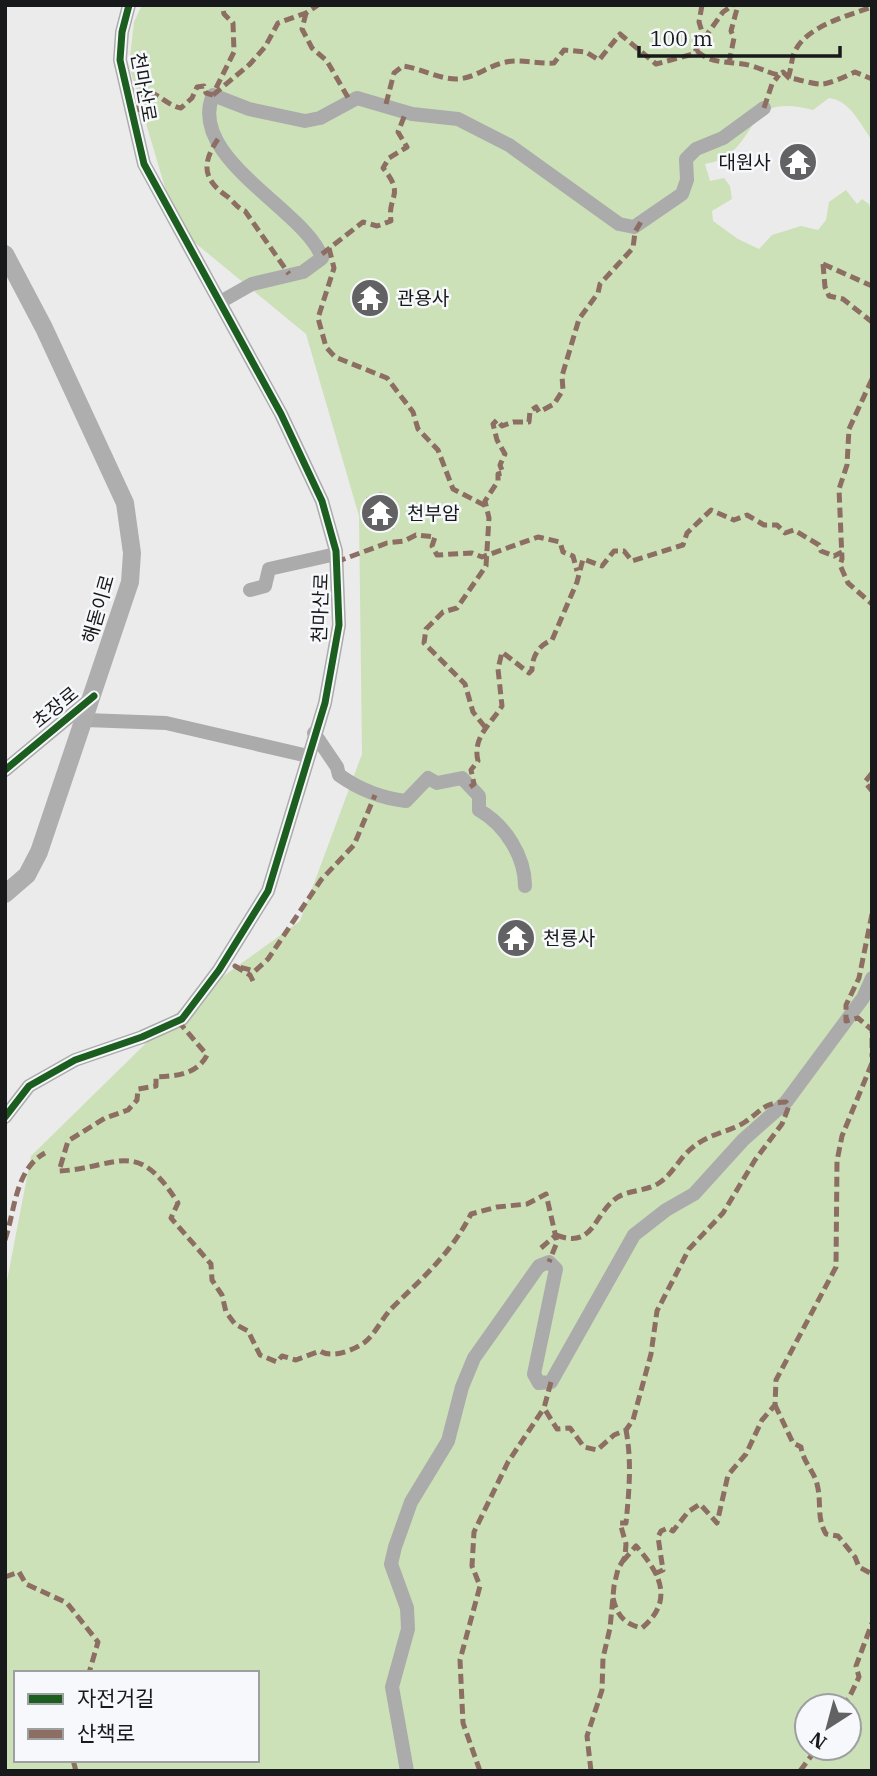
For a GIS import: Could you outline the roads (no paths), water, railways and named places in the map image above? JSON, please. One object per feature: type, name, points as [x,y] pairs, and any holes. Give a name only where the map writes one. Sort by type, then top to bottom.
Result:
[{"type":"main road","name":"해돋이로","points":[[5,254],[44,328],[125,503],[130,526],[130,582],[86,720],[39,852],[27,875],[5,894]]},
{"type":"street","name":"천마산로","points":[[5,1117],[29,1086],[75,1060],[142,1037],[182,1019],[219,970],[268,891],[325,703],[339,625],[336,554],[322,501],[281,414],[222,301],[144,164],[120,60],[122,32],[129,5]]},
{"type":"street","points":[[222,301],[251,284],[303,272],[322,258],[313,242],[250,183],[227,154],[212,126],[210,106],[213,95],[249,109],[305,121],[320,118],[357,98],[412,114],[458,120],[509,145],[619,223],[634,227],[682,194],[687,180],[686,159],[696,149],[723,138],[764,108]]},
{"type":"street","points":[[250,590],[265,586],[269,569],[336,554]]},
{"type":"street","name":"초장로","points":[[6,768],[94,696]]},
{"type":"street","points":[[86,720],[166,723],[308,756]]},
{"type":"street","points":[[314,733],[337,767],[339,775],[375,795],[406,801],[428,778],[437,783],[462,778],[479,796],[479,810],[491,817],[524,860],[525,886]]},
{"type":"street","points":[[407,1771],[391,1687],[408,1629],[407,1608],[391,1564],[411,1502],[448,1441],[462,1387],[474,1358],[539,1266],[549,1262],[556,1269],[534,1374],[539,1383],[551,1382],[634,1235],[666,1210],[694,1194],[743,1140],[786,1102],[863,998],[872,978]]},
{"type":"place","name":"대원사","points":[[798,162]]},
{"type":"place","name":"관용사","points":[[370,298]]},
{"type":"place","name":"천부암","points":[[380,513]]},
{"type":"place","name":"천룡사","points":[[516,938]]}]
